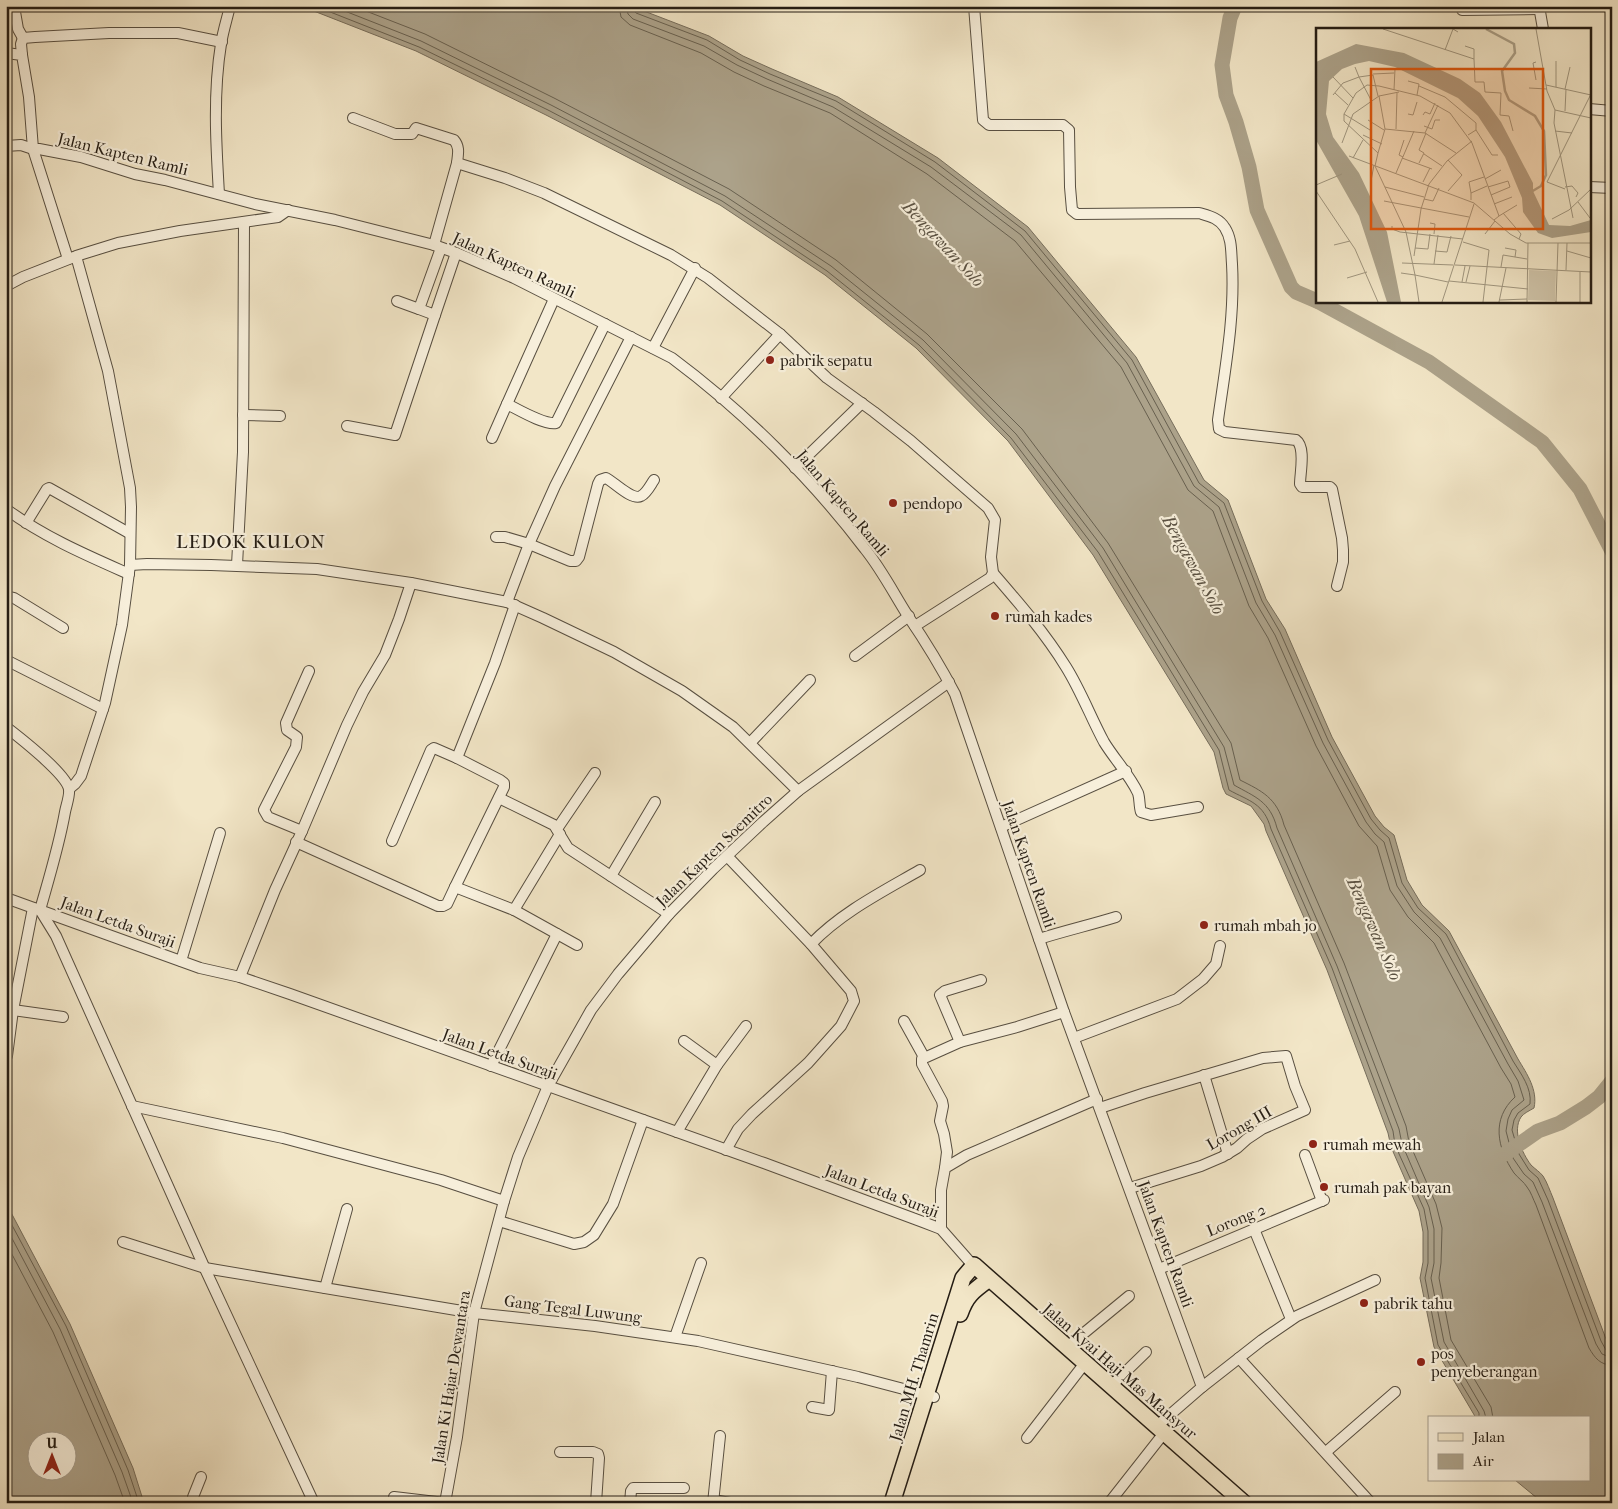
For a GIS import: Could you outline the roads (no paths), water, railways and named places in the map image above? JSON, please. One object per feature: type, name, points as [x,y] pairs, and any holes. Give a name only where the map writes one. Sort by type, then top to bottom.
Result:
[{"type":"main road","name":"Jalan Kyai Haji Mas Mansyur","points":[[972,1264],[1244,1503]]},
{"type":"main road","name":"Jalan MH. Thamrin","points":[[892,1503],[968,1296],[965,1274],[972,1264]]},
{"type":"main road","name":"Jalan MH. Thamrin","points":[[967,1288],[988,1280]]},
{"type":"main road","name":"Jalan MH. Thamrin","points":[[900,1503],[930,1397]]},
{"type":"street","points":[[14,6],[18,29],[24,38]]},
{"type":"street","points":[[219,194],[216,147],[218,68],[230,6]]},
{"type":"street","points":[[974,6],[983,120],[989,125],[1063,125],[1069,130],[1072,210],[1077,214],[1199,213],[1215,218],[1224,226],[1230,240],[1233,284],[1231,322],[1218,420],[1219,429],[1225,432],[1296,440],[1299,442],[1302,448],[1300,484],[1302,487],[1330,487],[1333,491],[1343,550],[1337,586]]},
{"type":"street","points":[[1462,10],[1539,8],[1543,28]]},
{"type":"street","points":[[24,38],[109,33],[178,33],[222,42]]},
{"type":"street","points":[[7,1056],[13,1010],[37,909],[62,829],[69,789],[80,776],[109,687],[122,626],[129,570],[130,488],[114,400],[102,347],[33,149],[29,97],[21,44],[24,38]]},
{"type":"street","points":[[6,53],[22,55]]},
{"type":"street","points":[[1590,109],[1612,111]]},
{"type":"street","points":[[353,118],[395,134],[412,134],[416,128],[454,140],[459,151],[438,247],[419,309]]},
{"type":"street","name":"Jalan Kapten Ramli","points":[[6,146],[21,145],[33,149],[80,157],[135,174],[335,220],[456,253],[514,278],[672,358],[721,398],[795,468],[866,549],[955,694],[1064,1012],[1202,1387]]},
{"type":"street","points":[[457,163],[544,193],[695,268],[780,334],[827,378],[862,403],[934,461],[988,508],[995,520],[992,556],[993,573],[1047,638],[1066,667],[1111,754],[1126,771],[1139,796],[1141,812],[1150,815],[1198,807]]},
{"type":"street","points":[[1590,187],[1612,188]]},
{"type":"street","points":[[6,286],[23,277],[72,258],[127,242],[180,231],[278,217],[288,210]]},
{"type":"street","points":[[237,565],[243,415],[244,222]]},
{"type":"street","points":[[347,426],[395,435],[456,253]]},
{"type":"street","points":[[653,348],[695,268]]},
{"type":"street","points":[[492,438],[554,299]]},
{"type":"street","points":[[397,301],[435,315]]},
{"type":"street","points":[[507,404],[551,424],[556,424],[605,324]]},
{"type":"street","points":[[721,398],[780,334]]},
{"type":"street","points":[[458,758],[495,664],[529,544],[555,486],[630,337]]},
{"type":"street","points":[[795,468],[862,403]]},
{"type":"street","points":[[243,415],[280,416]]},
{"type":"street","points":[[496,537],[505,537],[529,544],[570,561],[576,561],[579,557],[600,480],[606,478],[630,495],[638,497],[643,494],[654,480]]},
{"type":"street","points":[[26,523],[49,488],[129,533]]},
{"type":"street","points":[[6,509],[26,523],[67,546],[129,570],[147,564],[237,565],[316,569],[410,583],[511,604],[614,652],[652,673],[714,713],[733,727],[798,790]]},
{"type":"street","points":[[915,626],[984,583],[993,573]]},
{"type":"street","points":[[240,977],[347,725],[384,656],[399,619],[410,583]]},
{"type":"street","points":[[6,596],[14,598],[63,628]]},
{"type":"street","points":[[855,656],[908,616]]},
{"type":"street","points":[[6,660],[102,709]]},
{"type":"street","points":[[302,831],[268,817],[264,810],[296,747],[297,737],[287,730],[286,723],[309,671]]},
{"type":"street","points":[[750,743],[810,680]]},
{"type":"street","name":"Jalan Kapten Soemitro","points":[[548,1086],[591,1010],[668,914],[798,790],[949,682]]},
{"type":"street","points":[[6,727],[25,740],[62,778],[69,789]]},
{"type":"street","points":[[296,842],[438,906],[443,906],[447,904],[499,798],[505,785],[503,781],[434,748],[431,750],[392,841]]},
{"type":"street","points":[[1001,827],[1126,771]]},
{"type":"street","points":[[514,910],[558,831],[595,773]]},
{"type":"street","points":[[499,798],[554,825],[568,848],[668,914]]},
{"type":"street","points":[[611,876],[655,802]]},
{"type":"street","points":[[181,961],[220,833]]},
{"type":"street","points":[[726,1150],[738,1130],[752,1114],[808,1063],[841,1026],[852,1006],[854,996],[811,944],[727,856]]},
{"type":"street","points":[[811,944],[824,930],[844,916],[920,870]]},
{"type":"street","points":[[455,887],[514,910],[576,944]]},
{"type":"street","name":"Jalan Letda Suraji","points":[[6,898],[200,968],[240,977],[677,1132],[923,1222],[938,1228],[972,1264]]},
{"type":"street","points":[[37,909],[56,936],[205,1268],[314,1503]]},
{"type":"street","points":[[1039,939],[1116,917]]},
{"type":"street","points":[[491,1066],[557,934]]},
{"type":"street","points":[[1074,1038],[1176,999],[1203,979],[1216,964],[1220,946]]},
{"type":"street","points":[[960,1042],[940,995],[945,991],[981,980]]},
{"type":"street","points":[[13,1010],[63,1017]]},
{"type":"street","points":[[938,1228],[947,1152],[940,1121],[943,1106],[922,1064],[922,1059],[960,1042],[1018,1027],[1064,1012]]},
{"type":"street","points":[[904,1021],[924,1057]]},
{"type":"street","points":[[677,1132],[717,1065],[746,1026]]},
{"type":"street","points":[[684,1041],[717,1065]]},
{"type":"street","name":"Lorong III","points":[[1130,1188],[1201,1166],[1228,1154],[1262,1129],[1305,1110],[1286,1056],[1264,1058],[1204,1076]]},
{"type":"street","points":[[945,1168],[967,1155],[1099,1104],[1204,1076],[1228,1154]]},
{"type":"street","name":"Jalan Ki Hajar Dewantara","points":[[445,1503],[457,1436],[474,1314],[504,1201],[518,1157],[548,1086]]},
{"type":"street","points":[[132,1106],[292,1140],[441,1180],[504,1201]]},
{"type":"street","points":[[499,1221],[574,1244],[584,1242],[594,1235],[613,1204],[643,1120]]},
{"type":"street","name":"Lorong 2","points":[[1159,1268],[1323,1201],[1305,1155]]},
{"type":"street","points":[[325,1288],[347,1209]]},
{"type":"street","points":[[1254,1229],[1291,1320]]},
{"type":"street","name":"Gang Tegal Luwung","points":[[123,1242],[205,1268],[404,1300],[474,1314],[594,1326],[675,1337],[858,1377],[930,1397]]},
{"type":"street","points":[[675,1337],[701,1263]]},
{"type":"street","points":[[1110,1503],[1160,1429],[1202,1387],[1291,1320],[1321,1304],[1375,1280]]},
{"type":"street","points":[[1067,1347],[1129,1296]]},
{"type":"street","points":[[1111,1386],[1146,1352]]},
{"type":"street","points":[[1239,1358],[1371,1503]]},
{"type":"street","points":[[1027,1438],[1084,1363]]},
{"type":"street","points":[[812,1407],[828,1410],[832,1371]]},
{"type":"street","points":[[1326,1452],[1395,1392]]},
{"type":"street","points":[[720,1436],[713,1502],[730,1503]]},
{"type":"street","points":[[560,1452],[593,1452],[598,1454],[596,1503]]},
{"type":"street","points":[[194,1503],[193,1496],[201,1477]]},
{"type":"street","points":[[630,1503],[633,1488],[684,1488]]},
{"type":"street","points":[[394,1497],[445,1503]]},
{"type":"water","name":"Bengawan Solo","points":[[301,6],[631,6],[709,36],[743,56],[838,97],[938,158],[1028,227],[1136,357],[1204,480],[1228,500],[1266,599],[1285,629],[1332,737],[1375,816],[1394,835],[1407,880],[1422,905],[1449,931],[1531,1082],[1535,1101],[1534,1108],[1522,1116],[1518,1123],[1519,1142],[1531,1165],[1543,1176],[1547,1184],[1606,1339],[1612,1350],[1612,1503],[1543,1503],[1517,1482],[1590,1482],[1590,1416],[1475,1416],[1434,1347],[1420,1278],[1423,1262],[1423,1232],[1419,1211],[1391,1147],[1388,1133],[1327,970],[1264,824],[1251,806],[1226,794],[1214,752],[1093,555],[1008,441],[916,348],[825,275],[720,205],[546,115],[416,51]]},
{"type":"water","points":[[6,1203],[70,1324],[133,1468],[144,1503],[6,1503]]},
{"type":"waterway","points":[[1235,6],[1230,18],[1222,65],[1226,95],[1249,167],[1257,210],[1291,287],[1296,292],[1316,301]]},
{"type":"waterway","points":[[1319,302],[1429,362],[1542,442],[1580,489],[1612,551]]},
{"type":"waterway","points":[[1505,1154],[1538,1131],[1560,1123],[1586,1107],[1599,1097],[1612,1081]]},
{"type":"place","name":"pabrik sepatu","points":[[770,360]]},
{"type":"place","name":"pendopo","points":[[893,503]]},
{"type":"place","name":"rumah kades","points":[[995,616]]},
{"type":"place","name":"rumah mbah jo","points":[[1204,925]]},
{"type":"place","name":"rumah mewah","points":[[1313,1144]]},
{"type":"place","name":"rumah pak bayan","points":[[1324,1187]]},
{"type":"place","name":"pabrik tahu","points":[[1364,1303]]},
{"type":"place","name":"pos penyeberangan","points":[[1421,1362]]},
{"type":"district","name":"LEDOK KULON","points":[[251,542]]}]
